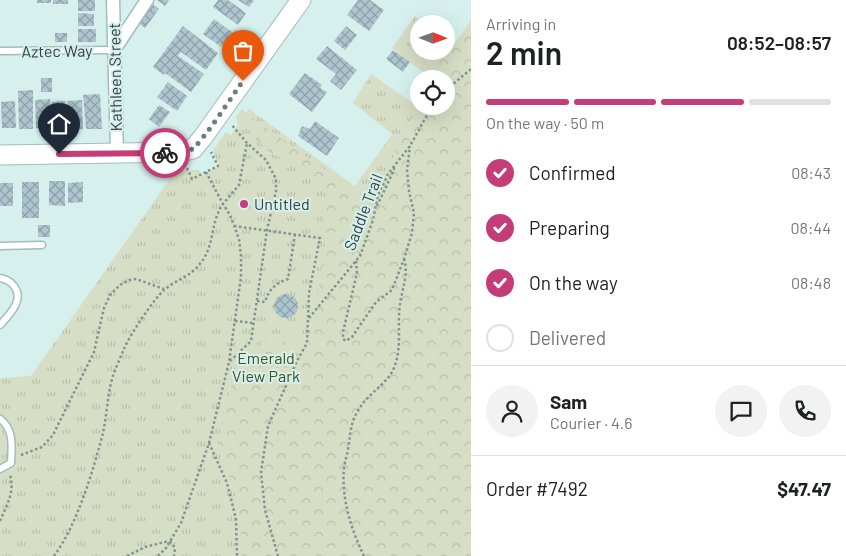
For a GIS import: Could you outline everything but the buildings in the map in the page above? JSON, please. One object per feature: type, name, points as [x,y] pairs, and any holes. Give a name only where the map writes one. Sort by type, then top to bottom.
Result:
[{"type":"street","name":"Kathleen Street","points":[[113,0],[117,154]]},
{"type":"street","points":[[114,50],[147,0]]},
{"type":"street","points":[[0,155],[117,154],[192,146],[220,113],[301,0]]},
{"type":"lane","name":"Aztec Way","points":[[0,52],[114,50]]},
{"type":"lane","points":[[0,246],[42,245]]},
{"type":"lane","points":[[0,278],[13,284],[17,291],[18,303],[0,325]]},
{"type":"lane","points":[[0,419],[7,424],[12,448],[11,462],[0,469]]},
{"type":"path","points":[[455,82],[471,69]]},
{"type":"path","points":[[220,113],[247,143],[266,160],[276,179],[276,191],[267,230],[251,340],[229,362]]},
{"type":"path","name":"Saddle Trail","points":[[308,319],[356,261],[374,220],[378,195],[394,166],[410,146],[427,115]]},
{"type":"path","points":[[54,556],[68,533],[88,487],[103,432],[110,386],[124,347],[145,314],[164,290],[198,267],[206,256],[211,245],[217,213],[239,184],[247,143]]},
{"type":"path","points":[[192,146],[218,166],[192,179],[192,146]]},
{"type":"path","name":"Saddle Trail","points":[[356,261],[357,273],[343,332],[343,339],[346,341],[352,337],[376,302],[392,290],[404,259],[412,233],[414,213],[409,191],[410,146]]},
{"type":"path","points":[[158,556],[181,523],[209,443],[229,362],[241,277],[239,240],[234,226],[206,172]]},
{"type":"path","points":[[234,226],[320,238],[309,293],[307,343],[268,426],[261,472],[265,510],[278,556]]},
{"type":"path","points":[[256,300],[265,302],[268,294],[277,283],[288,279],[295,234]]},
{"type":"path","points":[[364,556],[356,540],[347,509],[343,482],[344,465],[350,427],[361,405],[379,388],[395,367],[398,355],[400,303],[406,265],[404,259]]},
{"type":"path","points":[[0,520],[11,494],[12,483],[9,470],[11,462],[16,457],[42,446],[53,435],[94,352],[104,308],[110,295],[129,280],[136,279],[164,290]]},
{"type":"path","points":[[235,320],[253,323]]},
{"type":"path","points":[[209,443],[227,483],[236,519],[238,556]]},
{"type":"path","points":[[127,556],[146,547],[170,540]]},
{"type":"path","points":[[170,540],[175,548],[174,556]]},
{"type":"green space","name":"Emerald View Park","points":[[471,20],[471,431],[424,556],[0,556],[0,378],[31,376],[176,170],[198,170],[203,175],[219,166],[213,151],[225,133],[231,135],[238,125],[236,117],[242,109],[246,113],[249,109],[355,186],[392,134],[353,103],[371,74],[410,101],[410,115],[455,115],[455,70],[420,70],[392,48],[410,23],[410,60],[455,60],[455,43]]},
{"type":"green space","points":[[471,23],[471,556],[242,556],[241,530],[235,494],[217,445],[230,389],[242,361],[254,357],[258,345],[263,341],[267,346],[272,342],[275,346],[303,331],[299,348],[308,348],[312,334],[325,244],[325,194],[317,178],[270,152],[252,136],[246,122],[249,115],[336,178],[354,189],[369,192],[381,183],[414,115],[455,115],[455,70],[433,70],[437,60],[455,60],[455,43]]},
{"type":"way so far","points":[[165,153],[193,149],[204,137],[243,81]]},
{"type":"place","name":"Untitled","points":[[244,204]]},
{"type":"route","points":[[59,154],[165,153]]}]
